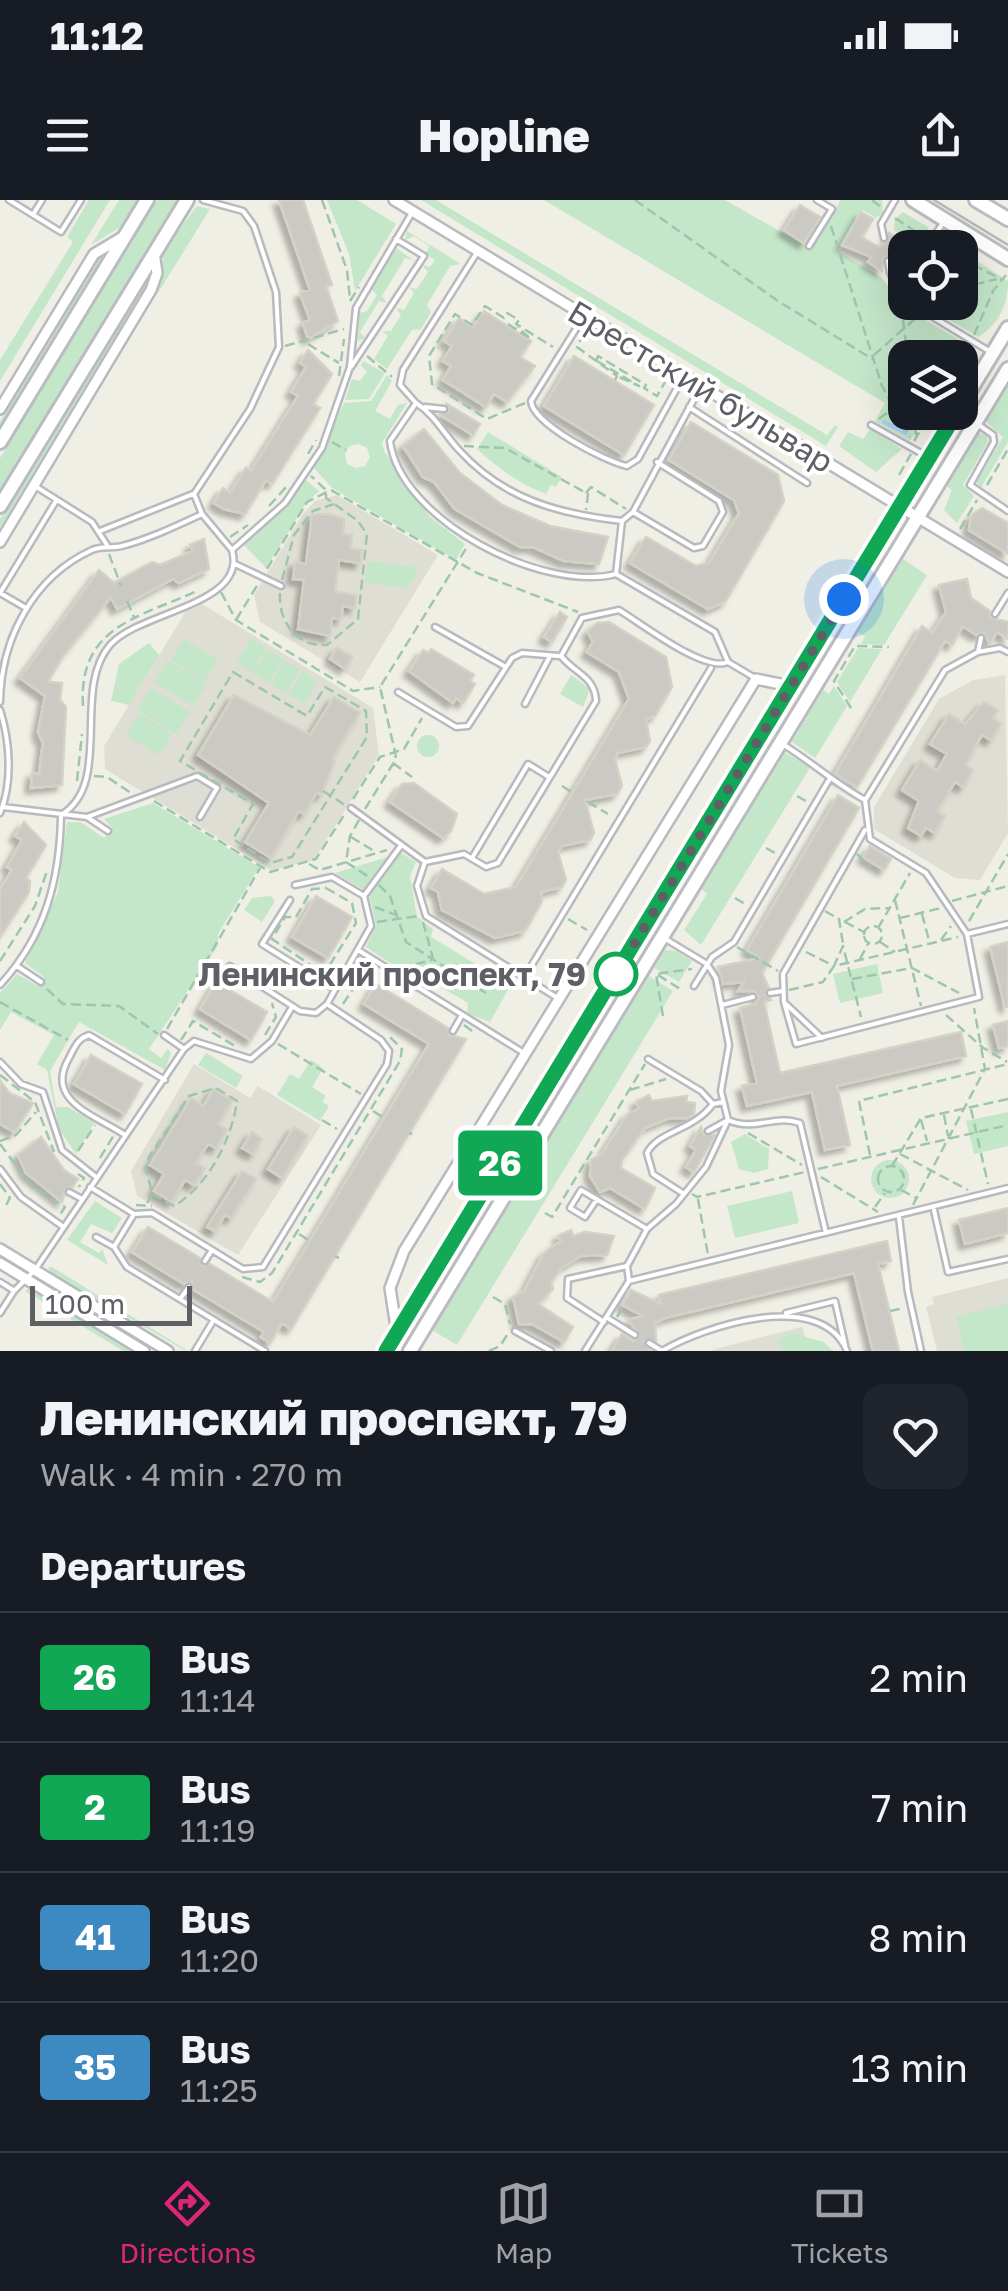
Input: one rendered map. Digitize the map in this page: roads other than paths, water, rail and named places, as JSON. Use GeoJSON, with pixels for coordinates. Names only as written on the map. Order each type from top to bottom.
{"type":"FeatureCollection","features":[{"type":"Feature","properties":{"kind":"main road"},"geometry":{"type":"LineString","coordinates":[[0,442],[147,200]]}},
{"type":"Feature","properties":{"kind":"main road"},"geometry":{"type":"LineString","coordinates":[[0,506],[187,200]]}},
{"type":"Feature","properties":{"kind":"main road"},"geometry":{"type":"LineString","coordinates":[[913,200],[1008,259]]}},
{"type":"Feature","properties":{"kind":"main road"},"geometry":{"type":"LineString","coordinates":[[976,200],[1008,219]]}},
{"type":"Feature","properties":{"kind":"main road"},"geometry":{"type":"LineString","coordinates":[[978,377],[1008,328]]}},
{"type":"Feature","properties":{"kind":"main road"},"geometry":{"type":"LineString","coordinates":[[978,418],[1008,369]]}},
{"type":"Feature","properties":{"kind":"main road"},"geometry":{"type":"LineString","coordinates":[[386,1351],[946,430]]}},
{"type":"Feature","properties":{"kind":"main road"},"geometry":{"type":"LineString","coordinates":[[410,1351],[971,430]]}},
{"type":"Feature","properties":{"kind":"street","name":"Брестский бульвар"},"geometry":{"type":"LineString","coordinates":[[394,200],[1008,572]]}},
{"type":"Feature","properties":{"kind":"street"},"geometry":{"type":"LineString","coordinates":[[0,409],[94,254],[126,235]]}},
{"type":"Feature","properties":{"kind":"street"},"geometry":{"type":"LineString","coordinates":[[0,542],[151,290],[156,273],[154,252]]}},
{"type":"Feature","properties":{"kind":"street"},"geometry":{"type":"LineString","coordinates":[[397,1334],[390,1288],[393,1273],[559,999],[756,679],[790,686]]}},
{"type":"Feature","properties":{"kind":"street"},"geometry":{"type":"LineString","coordinates":[[0,1249],[168,1351]]}},
{"type":"Feature","properties":{"kind":"street"},"geometry":{"type":"LineString","coordinates":[[0,1263],[144,1351]]}},
{"type":"Feature","properties":{"kind":"lane"},"geometry":{"type":"LineString","coordinates":[[9,200],[61,232],[80,200]]}},
{"type":"Feature","properties":{"kind":"lane"},"geometry":{"type":"LineString","coordinates":[[33,214],[42,200]]}},
{"type":"Feature","properties":{"kind":"lane"},"geometry":{"type":"LineString","coordinates":[[100,532],[194,494],[243,421],[279,347],[276,292],[254,226],[243,211],[203,200]]}},
{"type":"Feature","properties":{"kind":"lane"},"geometry":{"type":"LineString","coordinates":[[809,246],[832,209],[817,200]]}},
{"type":"Feature","properties":{"kind":"lane"},"geometry":{"type":"LineString","coordinates":[[884,238],[881,224],[895,200]]}},
{"type":"Feature","properties":{"kind":"lane"},"geometry":{"type":"LineString","coordinates":[[232,550],[285,503],[326,439],[350,368],[356,308],[413,212]]}},
{"type":"Feature","properties":{"kind":"lane"},"geometry":{"type":"LineString","coordinates":[[938,230],[945,220]]}},
{"type":"Feature","properties":{"kind":"lane"},"geometry":{"type":"LineString","coordinates":[[350,368],[424,256],[396,238]]}},
{"type":"Feature","properties":{"kind":"lane"},"geometry":{"type":"LineString","coordinates":[[478,251],[403,370],[400,385],[496,484],[544,508],[622,521]]}},
{"type":"Feature","properties":{"kind":"lane"},"geometry":{"type":"LineString","coordinates":[[584,316],[531,400],[537,417],[612,463],[626,466],[638,458],[684,376]]}},
{"type":"Feature","properties":{"kind":"lane"},"geometry":{"type":"LineString","coordinates":[[938,320],[993,353]]}},
{"type":"Feature","properties":{"kind":"lane"},"geometry":{"type":"LineString","coordinates":[[616,574],[622,521],[632,512],[701,386]]}},
{"type":"Feature","properties":{"kind":"lane"},"geometry":{"type":"LineString","coordinates":[[416,404],[390,442],[391,450],[417,491],[471,540],[534,568],[580,576],[616,574],[715,632],[728,662],[756,679]]}},
{"type":"Feature","properties":{"kind":"lane"},"geometry":{"type":"LineString","coordinates":[[423,408],[431,404],[444,409]]}},
{"type":"Feature","properties":{"kind":"lane"},"geometry":{"type":"LineString","coordinates":[[689,407],[808,482]]}},
{"type":"Feature","properties":{"kind":"lane"},"geometry":{"type":"LineString","coordinates":[[871,425],[929,458]]}},
{"type":"Feature","properties":{"kind":"lane"},"geometry":{"type":"LineString","coordinates":[[978,425],[993,435],[994,442],[970,486],[1008,511]]}},
{"type":"Feature","properties":{"kind":"lane"},"geometry":{"type":"LineString","coordinates":[[632,512],[694,548],[703,546],[723,512],[719,501],[657,462]]}},
{"type":"Feature","properties":{"kind":"lane"},"geometry":{"type":"LineString","coordinates":[[34,486],[100,532],[107,545]]}},
{"type":"Feature","properties":{"kind":"lane"},"geometry":{"type":"LineString","coordinates":[[61,815],[78,805],[93,716],[92,686],[100,656],[132,629],[220,591],[235,564],[232,550],[202,514],[194,494]]}},
{"type":"Feature","properties":{"kind":"lane"},"geometry":{"type":"LineString","coordinates":[[26,608],[0,593],[56,500]]}},
{"type":"Feature","properties":{"kind":"lane"},"geometry":{"type":"LineString","coordinates":[[0,702],[6,650],[26,608],[66,565],[107,545],[126,544],[202,514]]}},
{"type":"Feature","properties":{"kind":"lane"},"geometry":{"type":"LineString","coordinates":[[235,564],[281,586]]}},
{"type":"Feature","properties":{"kind":"lane"},"geometry":{"type":"LineString","coordinates":[[995,614],[1008,593]]}},
{"type":"Feature","properties":{"kind":"lane"},"geometry":{"type":"LineString","coordinates":[[560,656],[572,630],[585,617],[619,610],[699,660],[721,666],[728,662]]}},
{"type":"Feature","properties":{"kind":"lane"},"geometry":{"type":"LineString","coordinates":[[435,627],[504,666]]}},
{"type":"Feature","properties":{"kind":"lane"},"geometry":{"type":"LineString","coordinates":[[978,652],[981,638]]}},
{"type":"Feature","properties":{"kind":"lane"},"geometry":{"type":"LineString","coordinates":[[865,830],[783,974],[784,1002],[796,1044],[979,996],[967,934],[914,864],[870,839],[865,830],[865,800],[945,670],[978,652],[1000,648],[1008,652]]}},
{"type":"Feature","properties":{"kind":"lane"},"geometry":{"type":"LineString","coordinates":[[349,807],[425,862],[455,855],[472,858],[486,867],[498,862],[596,701],[596,690],[585,674],[560,656],[522,653],[504,666],[478,716],[468,726],[456,727],[398,692]]}},
{"type":"Feature","properties":{"kind":"lane"},"geometry":{"type":"LineString","coordinates":[[526,704],[549,658]]}},
{"type":"Feature","properties":{"kind":"lane"},"geometry":{"type":"LineString","coordinates":[[524,978],[711,668]]}},
{"type":"Feature","properties":{"kind":"lane"},"geometry":{"type":"LineString","coordinates":[[0,710],[7,731],[8,768],[0,813]]}},
{"type":"Feature","properties":{"kind":"lane"},"geometry":{"type":"LineString","coordinates":[[780,743],[816,765],[829,780],[865,800]]}},
{"type":"Feature","properties":{"kind":"lane"},"geometry":{"type":"LineString","coordinates":[[472,858],[528,764],[549,778]]}},
{"type":"Feature","properties":{"kind":"lane"},"geometry":{"type":"LineString","coordinates":[[3,807],[88,817],[197,776],[217,788],[200,816]]}},
{"type":"Feature","properties":{"kind":"lane"},"geometry":{"type":"LineString","coordinates":[[694,986],[706,964],[734,942],[829,780]]}},
{"type":"Feature","properties":{"kind":"lane"},"geometry":{"type":"LineString","coordinates":[[0,985],[38,931],[53,893],[61,815]]}},
{"type":"Feature","properties":{"kind":"lane"},"geometry":{"type":"LineString","coordinates":[[88,817],[108,831]]}},
{"type":"Feature","properties":{"kind":"lane"},"geometry":{"type":"LineString","coordinates":[[364,896],[401,846]]}},
{"type":"Feature","properties":{"kind":"lane"},"geometry":{"type":"LineString","coordinates":[[425,862],[417,886],[426,916],[559,999]]}},
{"type":"Feature","properties":{"kind":"lane"},"geometry":{"type":"LineString","coordinates":[[230,966],[309,1014],[327,1004],[371,924],[364,896],[332,877],[317,877],[295,885]]}},
{"type":"Feature","properties":{"kind":"lane"},"geometry":{"type":"LineString","coordinates":[[290,900],[262,944],[334,988]]}},
{"type":"Feature","properties":{"kind":"lane"},"geometry":{"type":"LineString","coordinates":[[967,934],[1008,924]]}},
{"type":"Feature","properties":{"kind":"lane"},"geometry":{"type":"LineString","coordinates":[[586,1351],[628,1281],[627,1266],[647,1229],[684,1194],[706,1166],[728,1120],[722,1078],[730,1054],[716,978],[706,964],[662,937]]}},
{"type":"Feature","properties":{"kind":"lane"},"geometry":{"type":"LineString","coordinates":[[358,950],[460,1018],[526,1054]]}},
{"type":"Feature","properties":{"kind":"lane"},"geometry":{"type":"LineString","coordinates":[[17,966],[41,982]]}},
{"type":"Feature","properties":{"kind":"lane"},"geometry":{"type":"LineString","coordinates":[[770,993],[783,991]]}},
{"type":"Feature","properties":{"kind":"lane"},"geometry":{"type":"LineString","coordinates":[[722,1004],[753,997]]}},
{"type":"Feature","properties":{"kind":"lane"},"geometry":{"type":"LineString","coordinates":[[784,1002],[822,1038]]}},
{"type":"Feature","properties":{"kind":"lane"},"geometry":{"type":"LineString","coordinates":[[90,1187],[134,1214],[152,1213],[254,1271],[263,1267],[387,1064],[389,1051],[380,1040],[327,1004]]}},
{"type":"Feature","properties":{"kind":"lane"},"geometry":{"type":"LineString","coordinates":[[0,1313],[14,1291],[35,1270],[184,1049],[194,1041],[206,1042],[251,1059],[272,1041],[292,1006]]}},
{"type":"Feature","properties":{"kind":"lane"},"geometry":{"type":"LineString","coordinates":[[453,1031],[460,1018]]}},
{"type":"Feature","properties":{"kind":"lane"},"geometry":{"type":"LineString","coordinates":[[126,1135],[71,1102],[61,1070],[76,1043],[88,1035],[165,1080]]}},
{"type":"Feature","properties":{"kind":"lane"},"geometry":{"type":"LineString","coordinates":[[164,1035],[184,1049]]}},
{"type":"Feature","properties":{"kind":"lane"},"geometry":{"type":"LineString","coordinates":[[648,1059],[701,1091],[713,1104]]}},
{"type":"Feature","properties":{"kind":"lane"},"geometry":{"type":"LineString","coordinates":[[0,1062],[21,1084],[43,1092],[62,1150],[96,1177]]}},
{"type":"Feature","properties":{"kind":"lane"},"geometry":{"type":"LineString","coordinates":[[684,1194],[653,1174],[647,1153],[656,1140],[700,1122],[713,1104],[723,1102]]}},
{"type":"Feature","properties":{"kind":"lane"},"geometry":{"type":"LineString","coordinates":[[728,1120],[745,1128],[776,1120],[800,1123],[826,1233]]}},
{"type":"Feature","properties":{"kind":"lane"},"geometry":{"type":"LineString","coordinates":[[708,1131],[728,1120]]}},
{"type":"Feature","properties":{"kind":"lane"},"geometry":{"type":"LineString","coordinates":[[0,1169],[21,1198],[63,1228]]}},
{"type":"Feature","properties":{"kind":"lane"},"geometry":{"type":"LineString","coordinates":[[628,1281],[899,1218],[1008,1188]]}},
{"type":"Feature","properties":{"kind":"lane"},"geometry":{"type":"LineString","coordinates":[[596,1199],[585,1218],[570,1208],[581,1190],[647,1229]]}},
{"type":"Feature","properties":{"kind":"lane"},"geometry":{"type":"LineString","coordinates":[[71,1194],[82,1200]]}},
{"type":"Feature","properties":{"kind":"lane"},"geometry":{"type":"LineString","coordinates":[[933,1208],[948,1272],[1008,1260]]}},
{"type":"Feature","properties":{"kind":"lane"},"geometry":{"type":"LineString","coordinates":[[114,1247],[134,1214]]}},
{"type":"Feature","properties":{"kind":"lane"},"geometry":{"type":"LineString","coordinates":[[899,1218],[910,1306],[921,1351]]}},
{"type":"Feature","properties":{"kind":"lane"},"geometry":{"type":"LineString","coordinates":[[96,1237],[114,1247],[127,1268],[263,1350],[266,1340]]}},
{"type":"Feature","properties":{"kind":"lane"},"geometry":{"type":"LineString","coordinates":[[205,1261],[212,1250]]}},
{"type":"Feature","properties":{"kind":"lane"},"geometry":{"type":"LineString","coordinates":[[627,1266],[568,1279],[567,1298],[635,1335]]}},
{"type":"Feature","properties":{"kind":"lane"},"geometry":{"type":"LineString","coordinates":[[0,1282],[14,1291]]}},
{"type":"Feature","properties":{"kind":"lane"},"geometry":{"type":"LineString","coordinates":[[180,1300],[189,1287]]}},
{"type":"Feature","properties":{"kind":"lane"},"geometry":{"type":"LineString","coordinates":[[649,1343],[662,1351],[690,1335],[835,1301],[846,1348]]}},
{"type":"Feature","properties":{"kind":"lane"},"geometry":{"type":"LineString","coordinates":[[786,1313],[807,1319],[846,1348]]}},
{"type":"Feature","properties":{"kind":"lane"},"geometry":{"type":"LineString","coordinates":[[195,1351],[214,1320]]}},
{"type":"Feature","properties":{"kind":"lane"},"geometry":{"type":"LineString","coordinates":[[515,1331],[552,1351]]}},
{"type":"Feature","properties":{"kind":"waterway"},"geometry":{"type":"LineString","coordinates":[[884,422],[906,433]]}},
{"type":"Feature","properties":{"kind":"tram line"},"geometry":{"type":"LineString","coordinates":[[934,200],[1008,245]]}},
{"type":"Feature","properties":{"kind":"place","name":"Ленинский проспект, 79"},"geometry":{"type":"Point","coordinates":[616,974]}}]}
